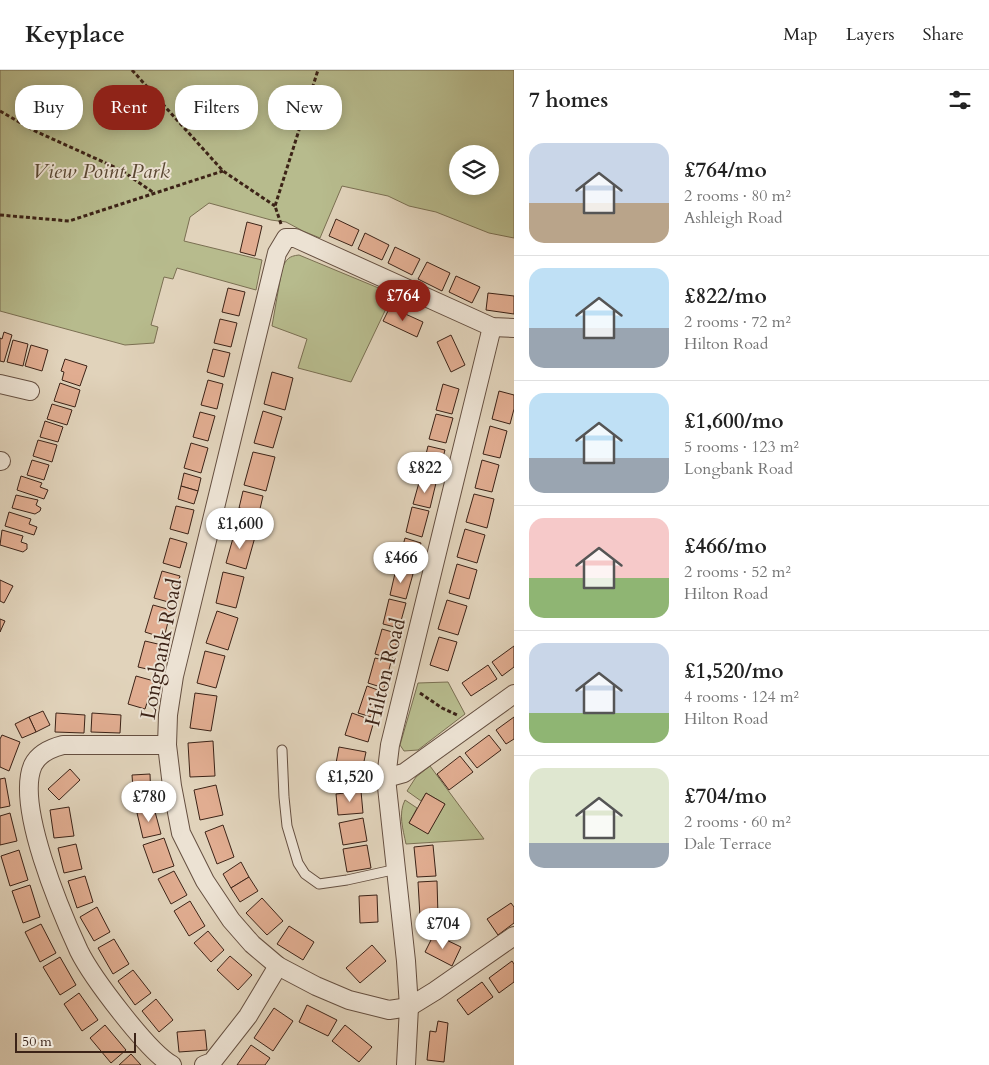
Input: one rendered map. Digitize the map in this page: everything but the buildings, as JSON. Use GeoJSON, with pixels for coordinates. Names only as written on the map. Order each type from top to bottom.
{"type":"FeatureCollection","features":[{"type":"Feature","properties":{"kind":"street","name":"Longbank Road"},"geometry":{"type":"LineString","coordinates":[[409,1007],[390,1010],[349,1000],[316,986],[278,966],[252,944],[231,920],[205,881],[181,833],[172,786],[167,745],[168,715],[174,676],[277,253],[286,238],[295,238],[492,327]]}},
{"type":"Feature","properties":{"kind":"street"},"geometry":{"type":"LineString","coordinates":[[492,327],[514,328]]}},
{"type":"Feature","properties":{"kind":"street","name":"Hilton Road"},"geometry":{"type":"LineString","coordinates":[[406,1065],[409,1007],[397,869],[386,778],[390,744],[492,327]]}},
{"type":"Feature","properties":{"kind":"street"},"geometry":{"type":"LineString","coordinates":[[0,384],[30,391]]}},
{"type":"Feature","properties":{"kind":"street"},"geometry":{"type":"LineString","coordinates":[[386,778],[404,773],[514,694]]}},
{"type":"Feature","properties":{"kind":"street"},"geometry":{"type":"LineString","coordinates":[[167,745],[63,745],[49,748],[33,765],[28,783],[33,824],[55,893],[80,952],[122,1013],[166,1062],[172,1065]]}},
{"type":"Feature","properties":{"kind":"street"},"geometry":{"type":"LineString","coordinates":[[409,1007],[514,936]]}},
{"type":"Feature","properties":{"kind":"street"},"geometry":{"type":"LineString","coordinates":[[204,1065],[212,1062],[248,1016],[278,966]]}},
{"type":"Feature","properties":{"kind":"lane"},"geometry":{"type":"LineString","coordinates":[[282,750],[287,826],[298,863],[305,874],[319,884],[397,869]]}},
{"type":"Feature","properties":{"kind":"path"},"geometry":{"type":"LineString","coordinates":[[132,70],[223,171],[275,206],[318,70]]}},
{"type":"Feature","properties":{"kind":"path"},"geometry":{"type":"LineString","coordinates":[[0,111],[35,131],[121,170],[154,193]]}},
{"type":"Feature","properties":{"kind":"path"},"geometry":{"type":"LineString","coordinates":[[0,215],[69,221],[223,171]]}},
{"type":"Feature","properties":{"kind":"path"},"geometry":{"type":"LineString","coordinates":[[405,682],[442,708],[474,723]]}},
{"type":"Feature","properties":{"kind":"green space","name":"View Point Park"},"geometry":{"type":"Polygon","coordinates":[[[0,70],[514,70],[514,238],[489,233],[436,212],[409,206],[388,196],[342,186],[320,238],[286,222],[271,220],[209,203],[190,217],[184,241],[262,260],[256,290],[177,268],[173,279],[164,277],[151,325],[158,327],[154,343],[125,345],[0,311],[0,70]]]}},
{"type":"Feature","properties":{"kind":"green space"},"geometry":{"type":"Polygon","coordinates":[[[299,255],[393,294],[351,382],[298,368],[307,339],[272,326],[282,269],[288,259],[299,255]]]}},
{"type":"Feature","properties":{"kind":"green space"},"geometry":{"type":"Polygon","coordinates":[[[448,682],[465,714],[418,750],[404,751],[400,745],[418,683],[448,682]]]}},
{"type":"Feature","properties":{"kind":"green space"},"geometry":{"type":"Polygon","coordinates":[[[430,766],[484,839],[406,844],[401,816],[405,800],[417,808],[409,823],[428,833],[445,804],[426,793],[421,801],[407,791],[416,777],[430,766]]]}}]}
